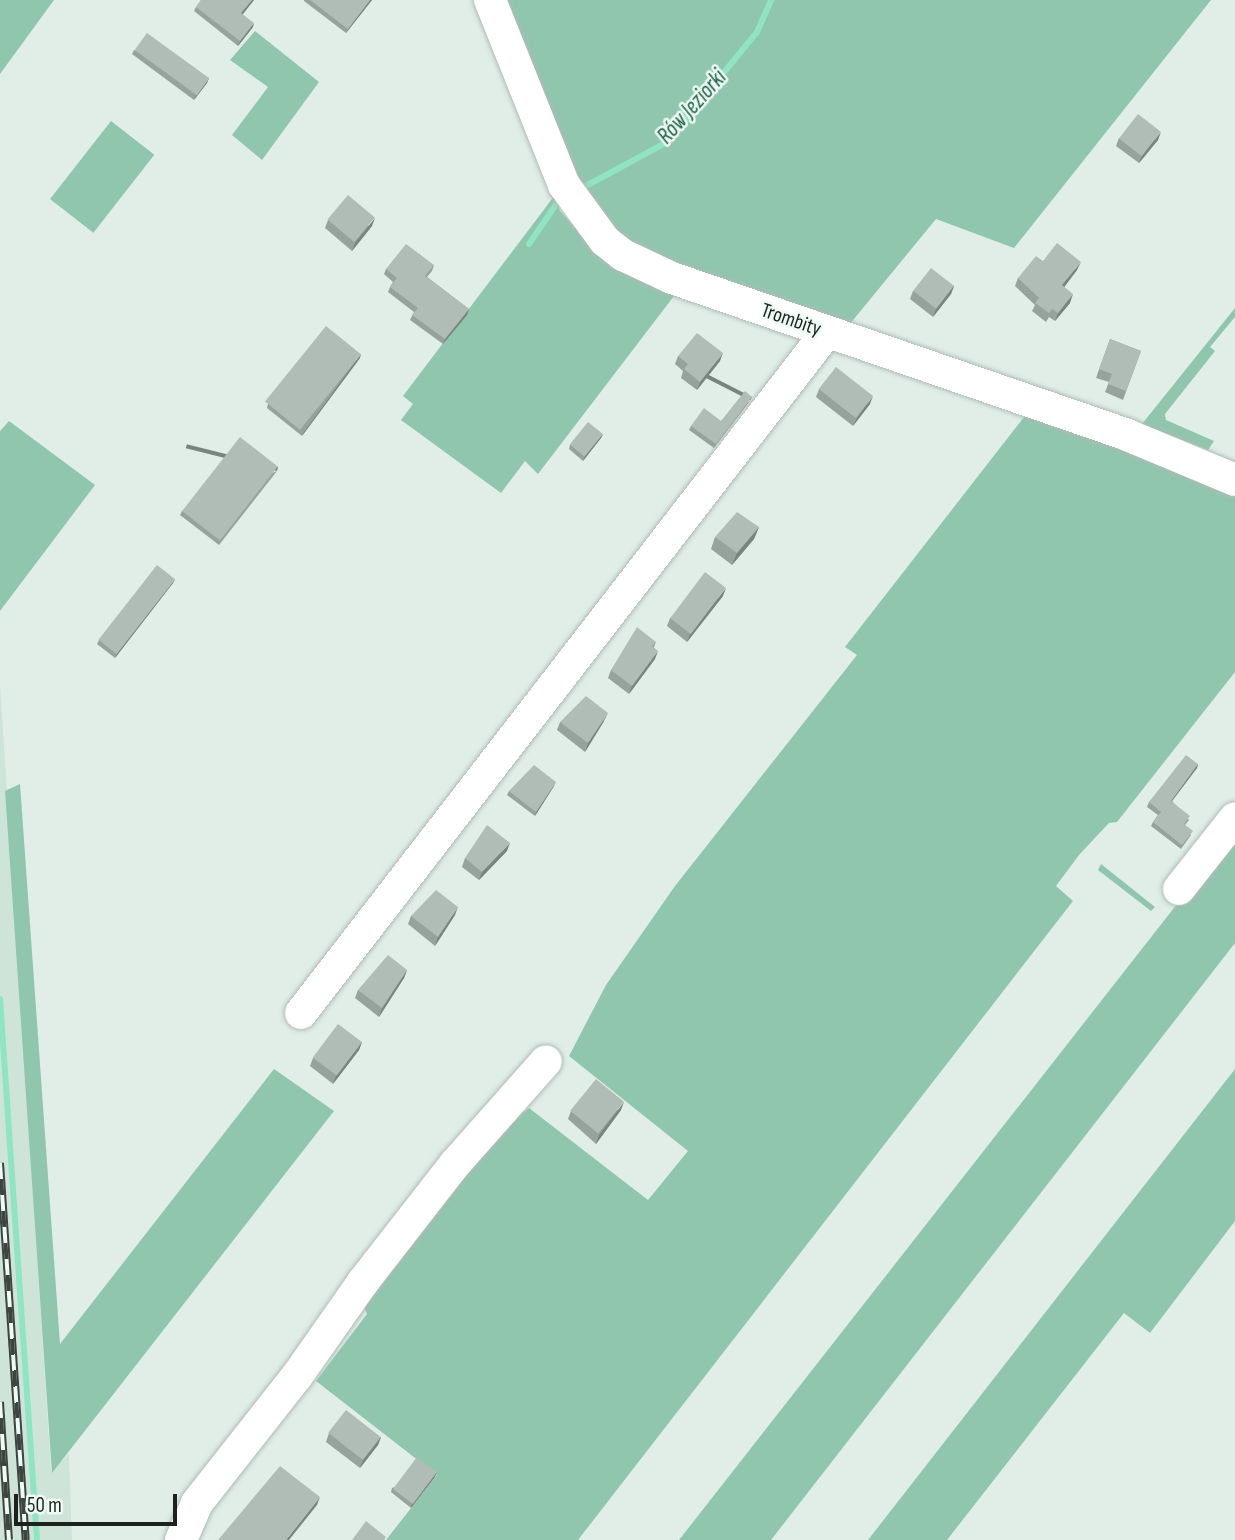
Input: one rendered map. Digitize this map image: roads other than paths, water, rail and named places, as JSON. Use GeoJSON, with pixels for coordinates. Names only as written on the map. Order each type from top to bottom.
{"type":"FeatureCollection","features":[{"type":"Feature","properties":{"kind":"street","name":"Trombity"},"geometry":{"type":"LineString","coordinates":[[489,0],[564,185],[605,241],[623,255],[672,278],[1127,435],[1235,480]]}},
{"type":"Feature","properties":{"kind":"street"},"geometry":{"type":"LineString","coordinates":[[302,1013],[827,332]]}},
{"type":"Feature","properties":{"kind":"street"},"geometry":{"type":"LineString","coordinates":[[1179,889],[1235,818]]}},
{"type":"Feature","properties":{"kind":"street"},"geometry":{"type":"LineString","coordinates":[[181,1540],[200,1499],[297,1376],[455,1164],[546,1061]]}},
{"type":"Feature","properties":{"kind":"waterway","name":"Rów Jeziorki"},"geometry":{"type":"LineString","coordinates":[[586,186],[667,142],[757,32],[771,0]]}},
{"type":"Feature","properties":{"kind":"waterway","name":"Rów Jeziorki"},"geometry":{"type":"LineString","coordinates":[[529,244],[559,200]]}},
{"type":"Feature","properties":{"kind":"waterway"},"geometry":{"type":"LineString","coordinates":[[0,999],[37,1540]]}},
{"type":"Feature","properties":{"kind":"railway"},"geometry":{"type":"LineString","coordinates":[[0,1163],[26,1540]]}},
{"type":"Feature","properties":{"kind":"railway"},"geometry":{"type":"LineString","coordinates":[[0,1402],[9,1540]]}}]}
